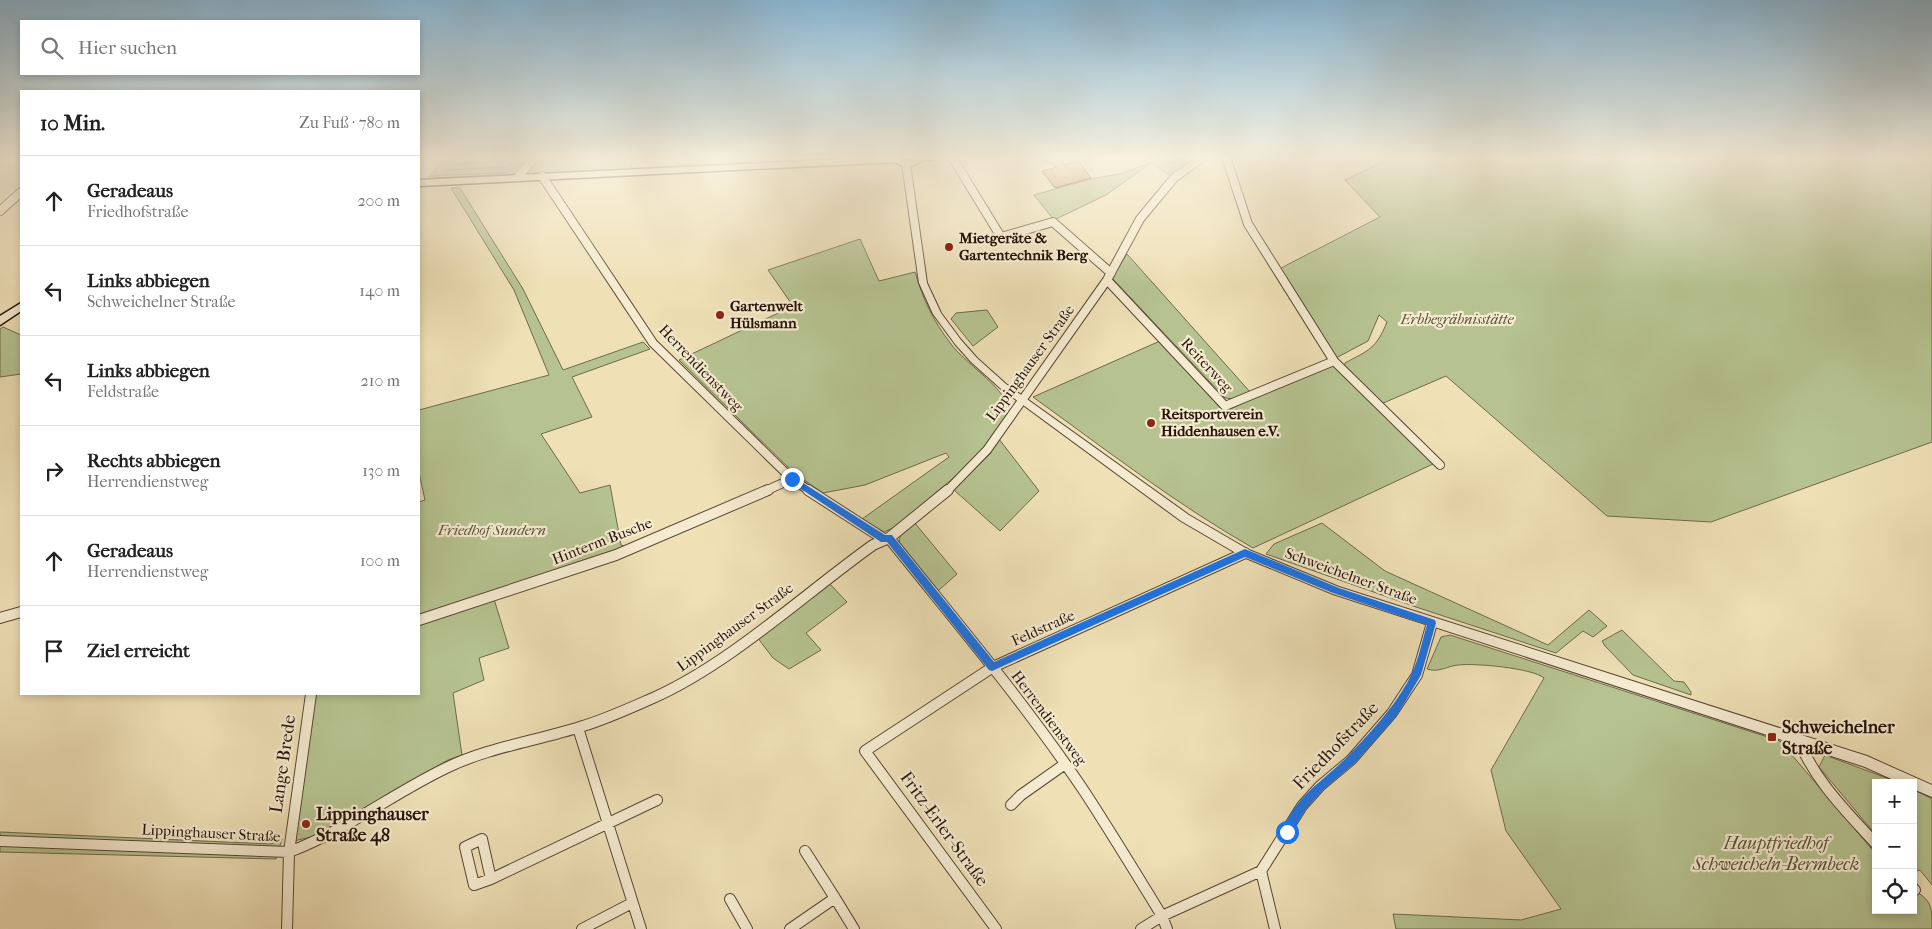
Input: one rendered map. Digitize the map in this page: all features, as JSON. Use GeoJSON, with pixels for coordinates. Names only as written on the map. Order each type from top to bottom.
{"type":"FeatureCollection","features":[{"type":"Feature","properties":{"kind":"main road"},"geometry":{"type":"LineString","coordinates":[[0,320],[20,307]]}},
{"type":"Feature","properties":{"kind":"street"},"geometry":{"type":"LineString","coordinates":[[0,211],[12,200]]}},
{"type":"Feature","properties":{"kind":"street","name":"Herrendienstweg"},"geometry":{"type":"LineString","coordinates":[[556,200],[653,343],[792,479],[886,538],[992,667],[1065,764],[1086,794],[1162,916],[1168,929]]}},
{"type":"Feature","properties":{"kind":"street","name":"Schweichelner Straße"},"geometry":{"type":"LineString","coordinates":[[911,200],[920,269],[928,297],[937,314],[974,360],[1022,400],[1185,518],[1245,553],[1336,591],[1798,738],[1867,762],[1932,791]]}},
{"type":"Feature","properties":{"kind":"street"},"geometry":{"type":"LineString","coordinates":[[979,200],[1001,236],[1053,222],[1109,276]]}},
{"type":"Feature","properties":{"kind":"street","name":"Lippinghauser Straße"},"geometry":{"type":"LineString","coordinates":[[0,841],[289,852],[310,844],[345,826],[409,788],[461,761],[578,728],[653,698],[696,676],[723,658],[859,555],[886,538],[972,467],[987,450],[1109,276],[1140,219],[1155,200]]}},
{"type":"Feature","properties":{"kind":"street"},"geometry":{"type":"LineString","coordinates":[[1240,200],[1248,224],[1334,361],[1440,465]]}},
{"type":"Feature","properties":{"kind":"street","name":"Reiterweg"},"geometry":{"type":"LineString","coordinates":[[1109,276],[1225,406],[1334,361]]}},
{"type":"Feature","properties":{"kind":"street","name":"Hinterm Busche"},"geometry":{"type":"LineString","coordinates":[[420,620],[616,555],[792,479]]}},
{"type":"Feature","properties":{"kind":"street","name":"Feldstraße"},"geometry":{"type":"LineString","coordinates":[[865,751],[992,667],[1245,553]]}},
{"type":"Feature","properties":{"kind":"street"},"geometry":{"type":"LineString","coordinates":[[0,618],[20,612]]}},
{"type":"Feature","properties":{"kind":"street","name":"Friedhofstraße"},"geometry":{"type":"LineString","coordinates":[[1261,871],[1302,806],[1320,786],[1351,760],[1392,713],[1416,675],[1432,623]]}},
{"type":"Feature","properties":{"kind":"street","name":"Lange Brede"},"geometry":{"type":"LineString","coordinates":[[287,929],[289,852],[311,695]]}},
{"type":"Feature","properties":{"kind":"street"},"geometry":{"type":"LineString","coordinates":[[578,728],[640,929]]}},
{"type":"Feature","properties":{"kind":"street"},"geometry":{"type":"LineString","coordinates":[[1798,738],[1803,756],[1813,772],[1872,839]]}},
{"type":"Feature","properties":{"kind":"street","name":"Fritz-Erler-Straße"},"geometry":{"type":"LineString","coordinates":[[865,751],[996,929]]}},
{"type":"Feature","properties":{"kind":"street"},"geometry":{"type":"LineString","coordinates":[[1011,805],[1021,795],[1065,764]]}},
{"type":"Feature","properties":{"kind":"street"},"geometry":{"type":"LineString","coordinates":[[491,879],[608,825],[657,800]]}},
{"type":"Feature","properties":{"kind":"street"},"geometry":{"type":"LineString","coordinates":[[805,851],[854,929]]}},
{"type":"Feature","properties":{"kind":"street"},"geometry":{"type":"LineString","coordinates":[[1141,929],[1162,916],[1261,871],[1275,929]]}},
{"type":"Feature","properties":{"kind":"street"},"geometry":{"type":"LineString","coordinates":[[790,929],[835,898]]}},
{"type":"Feature","properties":{"kind":"street"},"geometry":{"type":"LineString","coordinates":[[730,899],[747,929]]}},
{"type":"Feature","properties":{"kind":"street"},"geometry":{"type":"LineString","coordinates":[[582,929],[632,903]]}},
{"type":"Feature","properties":{"kind":"green space","name":"Friedhof Sundern"},"geometry":{"type":"Polygon","coordinates":[[[459,200],[468,200],[523,289],[563,370],[643,342],[650,349],[572,377],[592,417],[541,434],[580,493],[610,485],[621,545],[627,547],[420,616],[420,502],[425,500],[420,478],[420,410],[549,375],[514,290],[459,200]]]}},
{"type":"Feature","properties":{"kind":"green space"},"geometry":{"type":"Polygon","coordinates":[[[1038,200],[1095,200],[1054,220],[1038,200]]]}},
{"type":"Feature","properties":{"kind":"green space","name":"Erbbegräbnisstätte"},"geometry":{"type":"Polygon","coordinates":[[[1364,200],[1932,200],[1932,442],[1711,522],[1607,516],[1446,376],[1381,404],[1344,367],[1345,363],[1371,348],[1379,338],[1387,322],[1379,315],[1368,341],[1336,358],[1279,269],[1380,217],[1364,200]]]}},
{"type":"Feature","properties":{"kind":"green space"},"geometry":{"type":"Polygon","coordinates":[[[860,239],[879,281],[915,272],[929,310],[939,327],[957,351],[998,390],[1007,405],[1003,412],[1007,414],[982,451],[970,464],[895,527],[884,532],[862,519],[949,457],[946,453],[865,485],[823,493],[794,473],[679,360],[793,306],[768,270],[860,239]]]}},
{"type":"Feature","properties":{"kind":"green space"},"geometry":{"type":"Polygon","coordinates":[[[1127,254],[1251,393],[1235,399],[1225,398],[1112,278],[1127,254]]]}},
{"type":"Feature","properties":{"kind":"green space"},"geometry":{"type":"Polygon","coordinates":[[[987,310],[998,327],[973,346],[951,319],[956,313],[987,310]]]}},
{"type":"Feature","properties":{"kind":"green space"},"geometry":{"type":"Polygon","coordinates":[[[3,327],[20,335],[20,374],[0,377],[0,329],[3,327]]]}},
{"type":"Feature","properties":{"kind":"green space"},"geometry":{"type":"Polygon","coordinates":[[[1160,341],[1224,412],[1274,389],[1333,366],[1433,464],[1253,548],[1169,495],[1033,397],[1160,341]]]}},
{"type":"Feature","properties":{"kind":"green space"},"geometry":{"type":"Polygon","coordinates":[[[999,439],[1039,491],[1000,531],[954,490],[990,454],[999,439]]]}},
{"type":"Feature","properties":{"kind":"green space"},"geometry":{"type":"Polygon","coordinates":[[[914,522],[957,574],[938,591],[899,543],[901,532],[914,522]]]}},
{"type":"Feature","properties":{"kind":"green space"},"geometry":{"type":"Polygon","coordinates":[[[1322,523],[1385,571],[1548,645],[1589,610],[1607,626],[1593,637],[1583,631],[1556,653],[1416,607],[1266,554],[1274,544],[1322,523]]]}},
{"type":"Feature","properties":{"kind":"green space"},"geometry":{"type":"Polygon","coordinates":[[[828,582],[847,602],[806,633],[821,650],[789,669],[773,658],[757,637],[828,582]]]}},
{"type":"Feature","properties":{"kind":"green space"},"geometry":{"type":"Polygon","coordinates":[[[494,599],[509,648],[479,658],[484,680],[453,693],[462,755],[448,760],[315,836],[294,841],[314,695],[420,695],[420,624],[494,599]]]}},
{"type":"Feature","properties":{"kind":"green space"},"geometry":{"type":"Polygon","coordinates":[[[1622,630],[1674,681],[1684,682],[1691,695],[1633,675],[1602,641],[1622,630]]]}},
{"type":"Feature","properties":{"kind":"green space","name":"Hauptfriedhof Schweicheln-Bermbeck"},"geometry":{"type":"Polygon","coordinates":[[[1450,635],[1780,741],[1872,849],[1872,914],[1917,914],[1917,893],[1924,897],[1930,905],[1932,929],[1396,929],[1393,914],[1521,920],[1561,909],[1506,831],[1491,770],[1544,678],[1528,671],[1490,666],[1458,665],[1439,670],[1427,669],[1441,637],[1450,635]]]}},
{"type":"Feature","properties":{"kind":"green space"},"geometry":{"type":"Polygon","coordinates":[[[1825,755],[1889,779],[1872,779],[1872,830],[1819,767],[1825,755]]]}},
{"type":"Feature","properties":{"kind":"green space"},"geometry":{"type":"Polygon","coordinates":[[[1917,791],[1932,799],[1932,885],[1920,870],[1917,871],[1917,791]]]}},
{"type":"Feature","properties":{"kind":"green space"},"geometry":{"type":"Polygon","coordinates":[[[0,832],[271,844],[282,839],[276,859],[0,852],[0,832]]]}},
{"type":"Feature","properties":{"kind":"place","name":"Mietgeräte & Gartentechnik Berg"},"geometry":{"type":"Point","coordinates":[949,247]}},
{"type":"Feature","properties":{"kind":"place","name":"Gartenwelt Hülsmann"},"geometry":{"type":"Point","coordinates":[720,315]}},
{"type":"Feature","properties":{"kind":"place","name":"Reitsportverein Hiddenhausen e.V."},"geometry":{"type":"Point","coordinates":[1151,423]}},
{"type":"Feature","properties":{"kind":"place","name":"Schweichelner Straße"},"geometry":{"type":"Point","coordinates":[1772,737]}},
{"type":"Feature","properties":{"kind":"place","name":"Lippinghauser Straße 48"},"geometry":{"type":"Point","coordinates":[306,824]}},
{"type":"Feature","properties":{"kind":"route"},"geometry":{"type":"LineString","coordinates":[[792,479],[884,539],[889,538],[902,551],[992,667],[1245,553],[1336,591],[1432,623],[1416,675],[1392,713],[1351,760],[1320,786],[1302,806],[1287,832]]}}]}
